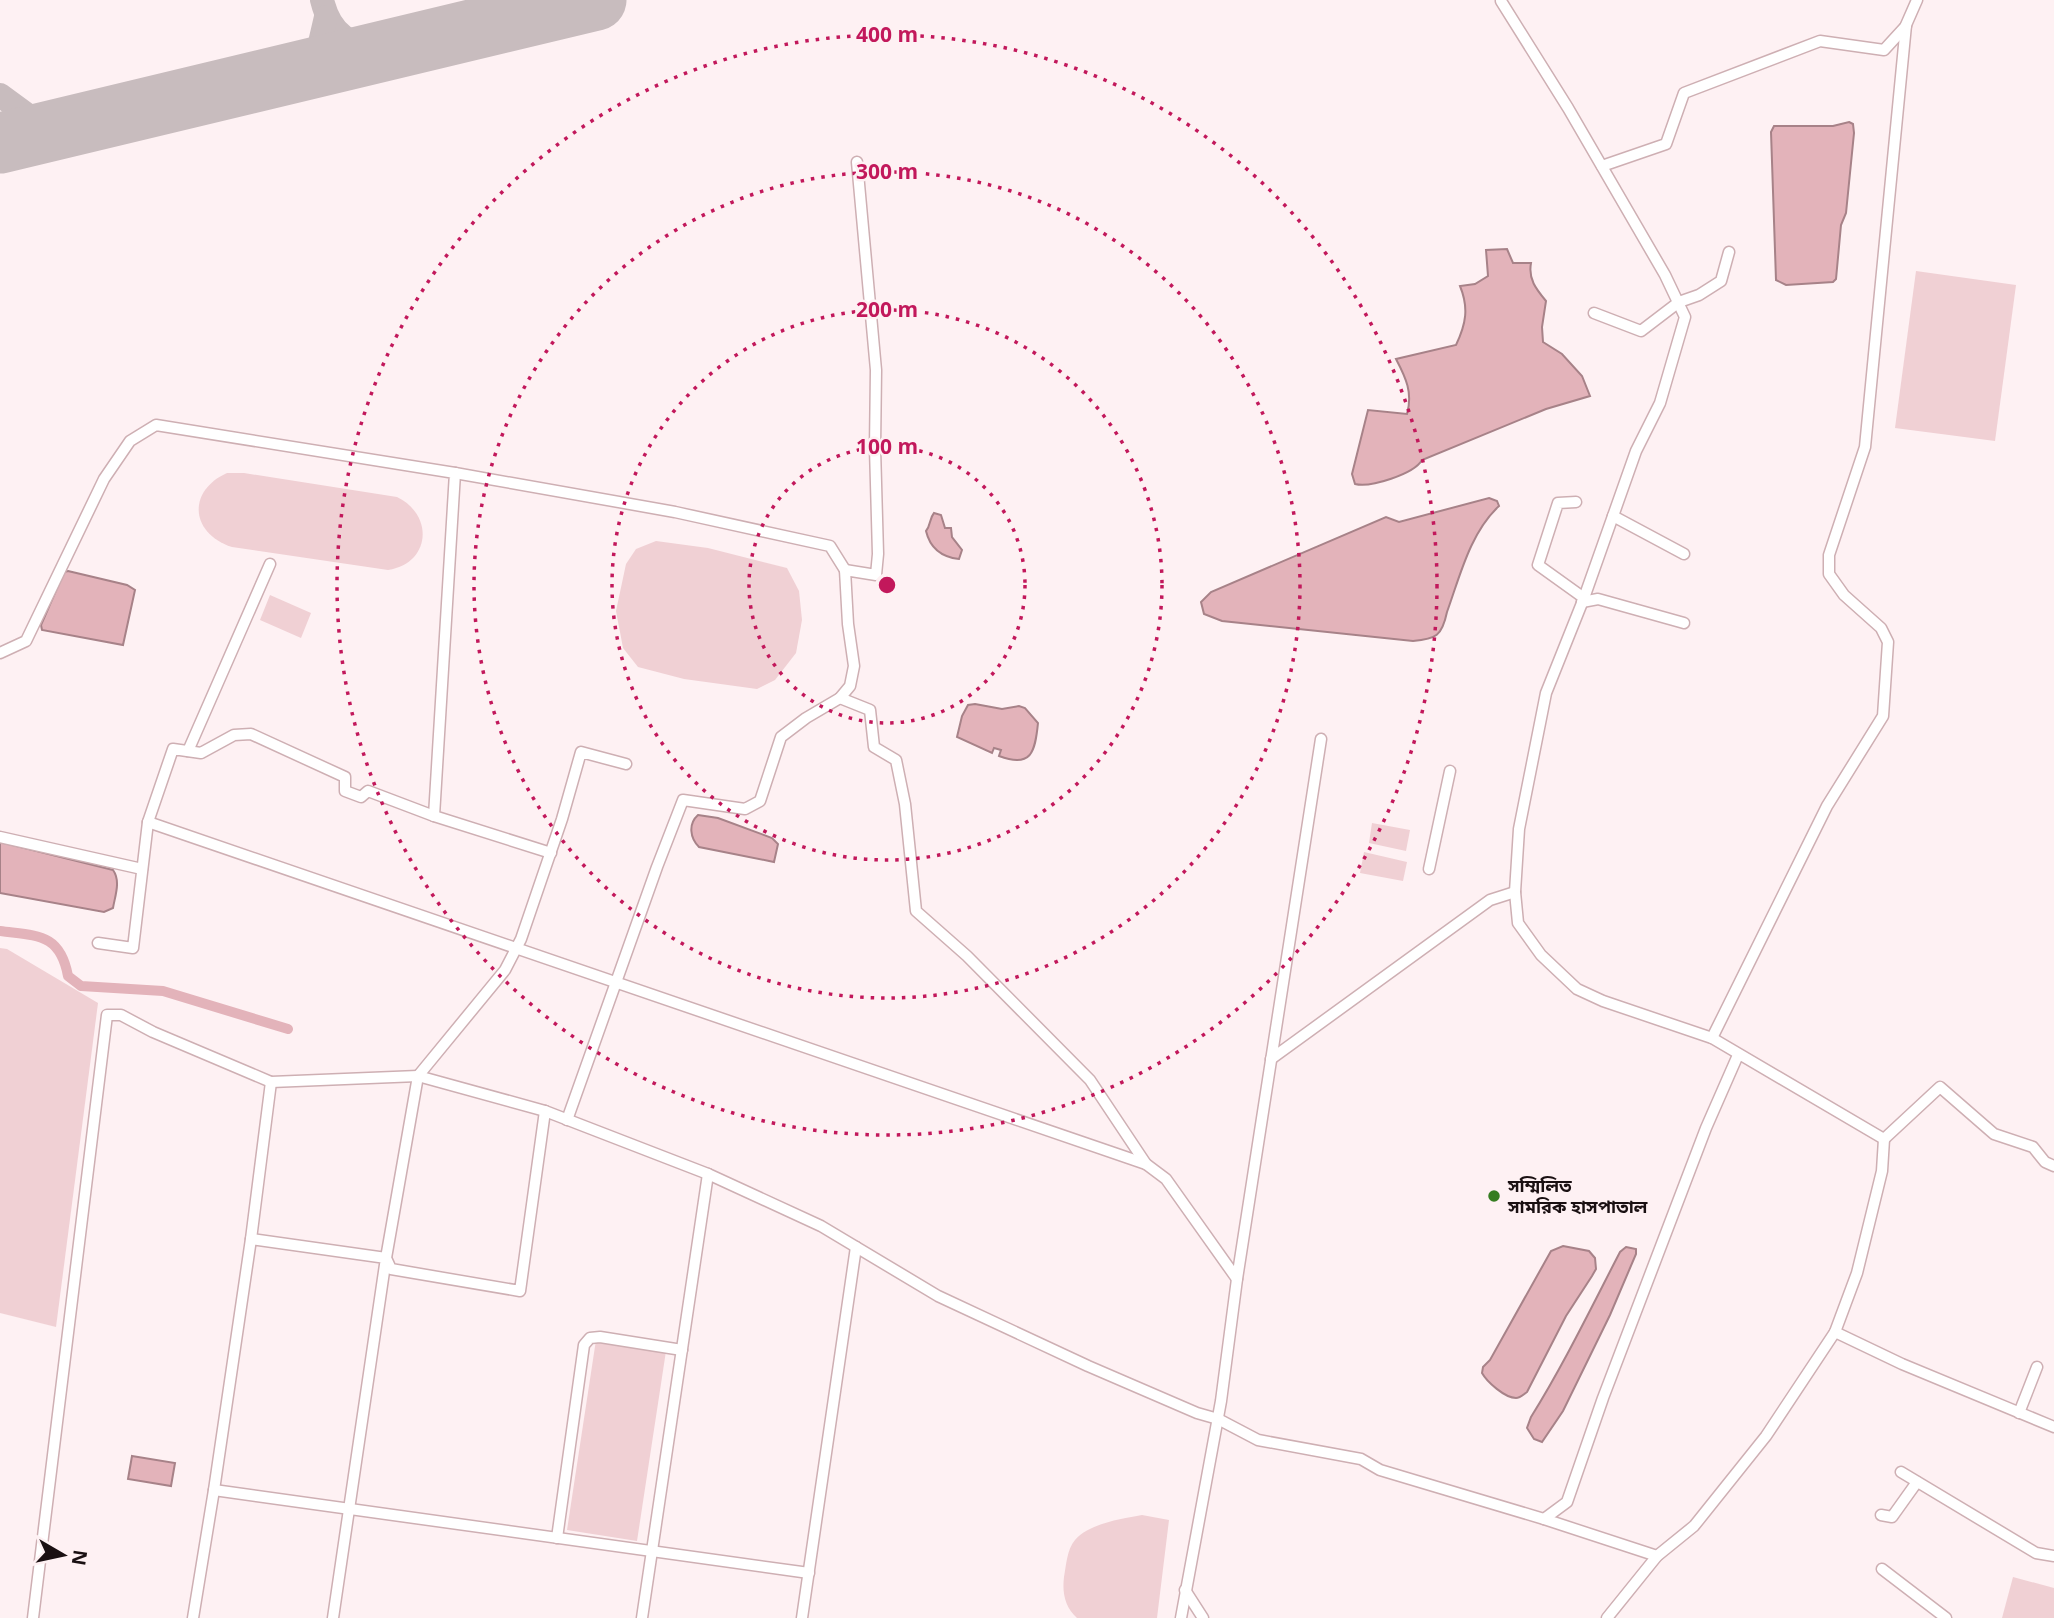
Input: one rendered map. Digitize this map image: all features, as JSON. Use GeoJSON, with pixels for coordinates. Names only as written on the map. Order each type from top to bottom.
{"type":"FeatureCollection","features":[{"type":"Feature","properties":{"kind":"street"},"geometry":{"type":"LineString","coordinates":[[1602,166],[1667,144],[1684,93],[1820,41],[1884,50],[1906,25],[1917,0]]}},
{"type":"Feature","properties":{"kind":"street"},"geometry":{"type":"LineString","coordinates":[[1501,1],[1602,166],[1685,317],[1660,403],[1636,451],[1583,600],[1546,693],[1519,829],[1515,892],[1518,923],[1541,955],[1577,989],[1603,1001],[1712,1038],[1884,1139]]}},
{"type":"Feature","properties":{"kind":"street"},"geometry":{"type":"LineString","coordinates":[[1712,1038],[1827,806],[1883,716],[1888,642],[1881,628],[1844,595],[1829,574],[1829,555],[1865,447],[1906,25]]}},
{"type":"Feature","properties":{"kind":"street"},"geometry":{"type":"LineString","coordinates":[[845,570],[876,575],[878,554],[876,369],[857,162]]}},
{"type":"Feature","properties":{"kind":"street"},"geometry":{"type":"LineString","coordinates":[[1594,313],[1641,331],[1679,302],[1699,295],[1720,281],[1729,252]]}},
{"type":"Feature","properties":{"kind":"street"},"geometry":{"type":"LineString","coordinates":[[0,653],[26,641],[104,479],[130,442],[156,425],[675,512],[830,546],[845,570],[854,666],[850,686],[840,698],[781,737],[760,801],[745,809],[683,800],[567,1120]]}},
{"type":"Feature","properties":{"kind":"street"},"geometry":{"type":"LineString","coordinates":[[434,816],[455,473]]}},
{"type":"Feature","properties":{"kind":"street"},"geometry":{"type":"LineString","coordinates":[[1576,502],[1558,503],[1538,565],[1583,600],[1598,599],[1684,623]]}},
{"type":"Feature","properties":{"kind":"street"},"geometry":{"type":"LineString","coordinates":[[1613,516],[1684,555]]}},
{"type":"Feature","properties":{"kind":"street"},"geometry":{"type":"LineString","coordinates":[[188,751],[270,564]]}},
{"type":"Feature","properties":{"kind":"street"},"geometry":{"type":"LineString","coordinates":[[840,698],[870,710],[874,747],[896,760],[905,804],[916,911],[967,956],[1090,1080],[1146,1164]]}},
{"type":"Feature","properties":{"kind":"street"},"geometry":{"type":"LineString","coordinates":[[98,943],[133,948],[148,822],[173,750],[201,753],[234,736],[251,734],[345,777],[345,790],[361,797],[368,790],[434,816],[551,853]]}},
{"type":"Feature","properties":{"kind":"street"},"geometry":{"type":"LineString","coordinates":[[1181,1618],[1217,1419],[1321,738]]}},
{"type":"Feature","properties":{"kind":"street"},"geometry":{"type":"LineString","coordinates":[[333,1618],[386,1258],[418,1076],[505,970],[521,939],[551,853],[581,752],[626,764]]}},
{"type":"Feature","properties":{"kind":"street"},"geometry":{"type":"LineString","coordinates":[[1429,869],[1450,771]]}},
{"type":"Feature","properties":{"kind":"street"},"geometry":{"type":"LineString","coordinates":[[148,822],[1146,1164],[1166,1179],[1237,1279]]}},
{"type":"Feature","properties":{"kind":"street"},"geometry":{"type":"LineString","coordinates":[[0,837],[142,869]]}},
{"type":"Feature","properties":{"kind":"street"},"geometry":{"type":"LineString","coordinates":[[1271,1059],[1490,901],[1515,892]]}},
{"type":"Feature","properties":{"kind":"street"},"geometry":{"type":"LineString","coordinates":[[33,1618],[107,1015],[121,1015],[153,1032],[271,1082],[418,1076],[545,1111],[709,1174],[821,1226],[950,1302],[1087,1366],[1217,1419],[1258,1440],[1361,1459],[1380,1470],[1657,1556]]}},
{"type":"Feature","properties":{"kind":"street"},"geometry":{"type":"LineString","coordinates":[[1544,1520],[1567,1502],[1603,1398],[1706,1128],[1738,1055]]}},
{"type":"Feature","properties":{"kind":"street"},"geometry":{"type":"LineString","coordinates":[[193,1618],[251,1239],[271,1082]]}},
{"type":"Feature","properties":{"kind":"street"},"geometry":{"type":"LineString","coordinates":[[1607,1618],[1657,1556],[1694,1526],[1766,1436],[1835,1332],[1860,1261],[1882,1171],[1884,1139],[1940,1087],[1994,1134],[2033,1147],[2045,1162],[2054,1166]]}},
{"type":"Feature","properties":{"kind":"street"},"geometry":{"type":"LineString","coordinates":[[386,1258],[391,1269],[520,1291],[545,1111]]}},
{"type":"Feature","properties":{"kind":"street"},"geometry":{"type":"LineString","coordinates":[[642,1618],[709,1174]]}},
{"type":"Feature","properties":{"kind":"street"},"geometry":{"type":"LineString","coordinates":[[251,1239],[386,1258]]}},
{"type":"Feature","properties":{"kind":"street"},"geometry":{"type":"LineString","coordinates":[[802,1618],[856,1247]]}},
{"type":"Feature","properties":{"kind":"street"},"geometry":{"type":"LineString","coordinates":[[1835,1332],[1902,1364],[2054,1427]]}},
{"type":"Feature","properties":{"kind":"street"},"geometry":{"type":"LineString","coordinates":[[557,1538],[584,1345],[590,1338],[600,1337],[682,1350]]}},
{"type":"Feature","properties":{"kind":"street"},"geometry":{"type":"LineString","coordinates":[[2019,1413],[2037,1367]]}},
{"type":"Feature","properties":{"kind":"street"},"geometry":{"type":"LineString","coordinates":[[1901,1472],[2036,1553],[2054,1556]]}},
{"type":"Feature","properties":{"kind":"street"},"geometry":{"type":"LineString","coordinates":[[1881,1515],[1892,1517],[1917,1482]]}},
{"type":"Feature","properties":{"kind":"street"},"geometry":{"type":"LineString","coordinates":[[214,1490],[809,1573]]}},
{"type":"Feature","properties":{"kind":"street"},"geometry":{"type":"LineString","coordinates":[[1882,1569],[1946,1618]]}},
{"type":"Feature","properties":{"kind":"street"},"geometry":{"type":"LineString","coordinates":[[1185,1590],[1203,1618]]}},
{"type":"Feature","properties":{"kind":"shaded area"},"geometry":{"type":"Polygon","coordinates":[[[1849,122],[1853,124],[1854,133],[1836,279],[1833,282],[1786,285],[1776,280],[1771,132],[1774,126],[1833,126],[1849,122]]]}},
{"type":"Feature","properties":{"kind":"shaded area"},"geometry":{"type":"Polygon","coordinates":[[[1507,249],[1513,263],[1531,263],[1532,279],[1546,301],[1543,342],[1562,354],[1582,376],[1590,396],[1546,409],[1422,460],[1410,470],[1391,479],[1371,484],[1355,484],[1352,474],[1368,410],[1407,414],[1408,386],[1396,359],[1456,345],[1465,316],[1465,302],[1460,286],[1475,284],[1488,276],[1486,250],[1507,249]]]}},
{"type":"Feature","properties":{"kind":"shaded area"},"geometry":{"type":"Polygon","coordinates":[[[1916,271],[2016,285],[1995,441],[1895,428],[1916,271]]]}},
{"type":"Feature","properties":{"kind":"shaded area"},"geometry":{"type":"Polygon","coordinates":[[[227,473],[244,473],[397,497],[409,505],[422,526],[419,549],[413,558],[402,566],[388,570],[232,547],[218,541],[208,532],[201,522],[199,512],[205,490],[227,473]]]}},
{"type":"Feature","properties":{"kind":"shaded area"},"geometry":{"type":"Polygon","coordinates":[[[1489,498],[1497,501],[1499,506],[1473,542],[1443,626],[1433,637],[1413,641],[1222,621],[1204,614],[1201,602],[1211,592],[1386,517],[1399,522],[1489,498]]]}},
{"type":"Feature","properties":{"kind":"shaded area"},"geometry":{"type":"Polygon","coordinates":[[[934,513],[941,515],[945,528],[951,528],[952,537],[962,550],[959,559],[942,554],[930,542],[926,531],[934,513]]]}},
{"type":"Feature","properties":{"kind":"shaded area"},"geometry":{"type":"Polygon","coordinates":[[[656,541],[708,548],[787,568],[799,591],[802,620],[796,653],[775,680],[757,689],[684,679],[638,667],[623,648],[616,611],[626,564],[636,549],[656,541]]]}},
{"type":"Feature","properties":{"kind":"shaded area"},"geometry":{"type":"Polygon","coordinates":[[[64,572],[127,585],[135,590],[123,645],[42,630],[41,625],[64,572]]]}},
{"type":"Feature","properties":{"kind":"shaded area"},"geometry":{"type":"Polygon","coordinates":[[[270,595],[311,613],[301,638],[260,620],[270,595]]]}},
{"type":"Feature","properties":{"kind":"shaded area"},"geometry":{"type":"Polygon","coordinates":[[[968,705],[1002,709],[1019,706],[1025,708],[1038,723],[1033,750],[1025,759],[999,756],[1001,750],[994,748],[992,753],[957,737],[968,705]]]}},
{"type":"Feature","properties":{"kind":"shaded area"},"geometry":{"type":"Polygon","coordinates":[[[698,815],[718,818],[772,838],[778,844],[774,862],[699,847],[691,831],[698,815]]]}},
{"type":"Feature","properties":{"kind":"shaded area"},"geometry":{"type":"Polygon","coordinates":[[[1372,823],[1410,830],[1406,851],[1369,843],[1372,823]]]}},
{"type":"Feature","properties":{"kind":"shaded area"},"geometry":{"type":"Polygon","coordinates":[[[0,842],[113,870],[117,884],[113,908],[104,912],[0,893],[0,842]]]}},
{"type":"Feature","properties":{"kind":"shaded area"},"geometry":{"type":"Polygon","coordinates":[[[1364,852],[1407,862],[1403,881],[1360,873],[1364,852]]]}},
{"type":"Feature","properties":{"kind":"shaded area"},"geometry":{"type":"Polygon","coordinates":[[[0,948],[7,949],[98,1003],[56,1327],[0,1313],[0,948]]]}},
{"type":"Feature","properties":{"kind":"shaded area"},"geometry":{"type":"Polygon","coordinates":[[[1563,1246],[1589,1251],[1595,1258],[1596,1269],[1566,1316],[1527,1392],[1516,1398],[1512,1397],[1488,1381],[1482,1373],[1483,1367],[1490,1360],[1551,1251],[1563,1246]]]}},
{"type":"Feature","properties":{"kind":"shaded area"},"geometry":{"type":"Polygon","coordinates":[[[1626,1247],[1636,1249],[1636,1254],[1610,1315],[1563,1411],[1542,1442],[1534,1439],[1527,1428],[1531,1417],[1620,1252],[1626,1247]]]}},
{"type":"Feature","properties":{"kind":"shaded area"},"geometry":{"type":"Polygon","coordinates":[[[596,1340],[666,1351],[637,1541],[567,1530],[596,1340]]]}},
{"type":"Feature","properties":{"kind":"shaded area"},"geometry":{"type":"Polygon","coordinates":[[[132,1456],[175,1463],[171,1486],[128,1479],[132,1456]]]}},
{"type":"Feature","properties":{"kind":"shaded area"},"geometry":{"type":"Polygon","coordinates":[[[1142,1515],[1169,1520],[1157,1618],[1077,1618],[1067,1604],[1064,1589],[1066,1563],[1072,1544],[1089,1529],[1142,1515]]]}},
{"type":"Feature","properties":{"kind":"shaded area"},"geometry":{"type":"Polygon","coordinates":[[[2013,1577],[2054,1588],[2054,1618],[2002,1618],[2013,1577]]]}},
{"type":"Feature","properties":{"kind":"waterway"},"geometry":{"type":"LineString","coordinates":[[0,931],[36,936],[53,944],[64,962],[68,976],[81,986],[163,991],[288,1029]]}},
{"type":"Feature","properties":{"kind":"taxiway"},"geometry":{"type":"LineString","coordinates":[[322,0],[331,23],[344,37],[352,42],[385,51]]}},
{"type":"Feature","properties":{"kind":"taxiway"},"geometry":{"type":"LineString","coordinates":[[290,73],[319,47],[326,17]]}},
{"type":"Feature","properties":{"kind":"taxiway"},"geometry":{"type":"LineString","coordinates":[[0,95],[30,117],[67,127]]}},
{"type":"Feature","properties":{"kind":"runway"},"geometry":{"type":"LineString","coordinates":[[0,143],[596,0]]}},
{"type":"Feature","properties":{"kind":"place","name":"সম্মিলিত সামরিক হাসপাতাল"},"geometry":{"type":"Point","coordinates":[1494,1196]}}]}
